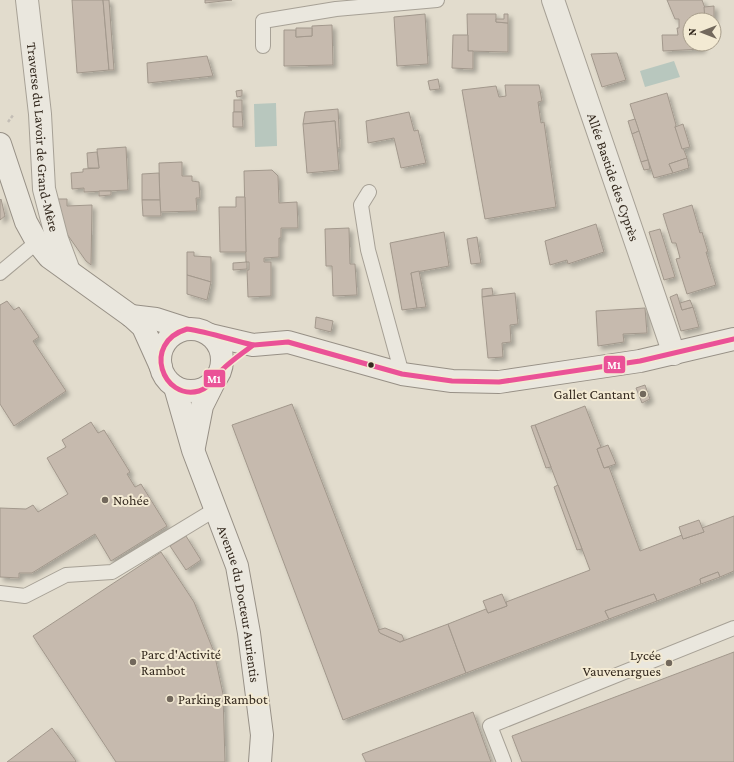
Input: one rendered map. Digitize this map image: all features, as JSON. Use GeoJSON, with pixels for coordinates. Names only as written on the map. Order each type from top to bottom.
{"type":"FeatureCollection","features":[{"type":"Feature","properties":{"kind":"main road","name":"Traverse du Lavoir de Grand-Mère"},"geometry":{"type":"LineString","coordinates":[[27,0],[40,114],[44,189],[57,239],[69,271]]}},
{"type":"Feature","properties":{"kind":"main road","name":"Allée Bastide des Cyprès"},"geometry":{"type":"LineString","coordinates":[[553,0],[674,354]]}},
{"type":"Feature","properties":{"kind":"main road"},"geometry":{"type":"LineString","coordinates":[[0,144],[26,222],[37,242],[49,257],[131,316],[143,327],[165,377],[175,387],[184,391],[193,392],[204,389],[253,345]]}},
{"type":"Feature","properties":{"kind":"main road"},"geometry":{"type":"LineString","coordinates":[[131,316],[156,319],[187,329],[201,330],[210,335],[253,345],[288,342],[402,374],[452,381],[499,382],[640,362],[734,339]]}},
{"type":"Feature","properties":{"kind":"main road"},"geometry":{"type":"LineString","coordinates":[[161,367],[161,352],[166,341],[177,332],[187,329]]}},
{"type":"Feature","properties":{"kind":"main road"},"geometry":{"type":"LineString","coordinates":[[193,450],[202,406],[217,377],[222,358],[219,346],[210,335]]}},
{"type":"Feature","properties":{"kind":"main road","name":"Avenue du Docteur Aurientis"},"geometry":{"type":"LineString","coordinates":[[175,387],[193,450],[237,566],[248,628],[262,735],[260,762]]}},
{"type":"Feature","properties":{"kind":"lane"},"geometry":{"type":"LineString","coordinates":[[263,46],[263,21],[336,9],[437,0]]}},
{"type":"Feature","properties":{"kind":"lane"},"geometry":{"type":"LineString","coordinates":[[369,192],[361,205],[368,250],[402,374]]}},
{"type":"Feature","properties":{"kind":"lane"},"geometry":{"type":"LineString","coordinates":[[0,273],[37,242]]}},
{"type":"Feature","properties":{"kind":"lane"},"geometry":{"type":"LineString","coordinates":[[0,593],[25,596],[66,575],[112,572],[216,509]]}},
{"type":"Feature","properties":{"kind":"lane"},"geometry":{"type":"LineString","coordinates":[[504,762],[490,726],[734,628]]}},
{"type":"Feature","properties":{"kind":"shaded area"},"geometry":{"type":"Polygon","coordinates":[[[674,61],[680,77],[645,87],[640,71],[674,61]]]}},
{"type":"Feature","properties":{"kind":"shaded area"},"geometry":{"type":"Polygon","coordinates":[[[276,103],[277,146],[255,147],[254,104],[276,103]]]}},
{"type":"Feature","properties":{"kind":"building"},"geometry":{"type":"Polygon","coordinates":[[[72,0],[103,0],[109,70],[77,73],[72,0]]]}},
{"type":"Feature","properties":{"kind":"building"},"geometry":{"type":"Polygon","coordinates":[[[103,0],[109,0],[114,70],[109,70],[103,0]]]}},
{"type":"Feature","properties":{"kind":"building"},"geometry":{"type":"Polygon","coordinates":[[[205,0],[232,0],[205,3],[205,0]]]}},
{"type":"Feature","properties":{"kind":"building"},"geometry":{"type":"Polygon","coordinates":[[[667,0],[702,0],[705,12],[682,12],[682,50],[663,51],[662,35],[678,35],[677,28],[679,28],[679,19],[675,19],[667,0]]]}},
{"type":"Feature","properties":{"kind":"building"},"geometry":{"type":"Polygon","coordinates":[[[714,6],[714,12],[704,12],[704,7],[714,6]]]}},
{"type":"Feature","properties":{"kind":"building"},"geometry":{"type":"Polygon","coordinates":[[[425,14],[428,64],[397,66],[394,17],[425,14]]]}},
{"type":"Feature","properties":{"kind":"building"},"geometry":{"type":"Polygon","coordinates":[[[467,14],[496,14],[496,22],[508,23],[508,52],[468,51],[467,14]]]}},
{"type":"Feature","properties":{"kind":"building"},"geometry":{"type":"Polygon","coordinates":[[[504,14],[508,14],[508,23],[496,22],[496,19],[504,19],[504,14]]]}},
{"type":"Feature","properties":{"kind":"building"},"geometry":{"type":"Polygon","coordinates":[[[332,25],[333,65],[284,66],[284,30],[296,30],[296,37],[312,36],[312,26],[332,25]]]}},
{"type":"Feature","properties":{"kind":"building"},"geometry":{"type":"Polygon","coordinates":[[[296,28],[312,28],[312,36],[296,37],[296,28]]]}},
{"type":"Feature","properties":{"kind":"building"},"geometry":{"type":"Polygon","coordinates":[[[453,35],[468,35],[468,51],[473,51],[473,69],[452,68],[453,35]]]}},
{"type":"Feature","properties":{"kind":"building"},"geometry":{"type":"Polygon","coordinates":[[[617,53],[626,80],[602,87],[591,54],[617,53]]]}},
{"type":"Feature","properties":{"kind":"building"},"geometry":{"type":"Polygon","coordinates":[[[207,56],[213,76],[148,83],[147,63],[207,56]]]}},
{"type":"Feature","properties":{"kind":"building"},"geometry":{"type":"Polygon","coordinates":[[[438,79],[440,89],[430,90],[428,81],[438,79]]]}},
{"type":"Feature","properties":{"kind":"building"},"geometry":{"type":"Polygon","coordinates":[[[505,85],[539,85],[542,101],[538,102],[541,123],[544,122],[556,207],[485,219],[462,90],[496,86],[499,97],[506,96],[505,85]]]}},
{"type":"Feature","properties":{"kind":"building"},"geometry":{"type":"Polygon","coordinates":[[[242,90],[242,96],[237,97],[236,91],[242,90]]]}},
{"type":"Feature","properties":{"kind":"building"},"geometry":{"type":"Polygon","coordinates":[[[667,93],[676,125],[675,127],[687,158],[669,164],[673,173],[654,178],[630,104],[667,93]]]}},
{"type":"Feature","properties":{"kind":"building"},"geometry":{"type":"Polygon","coordinates":[[[234,100],[242,100],[242,112],[234,112],[234,100]]]}},
{"type":"Feature","properties":{"kind":"building"},"geometry":{"type":"Polygon","coordinates":[[[338,109],[340,148],[337,148],[335,121],[303,124],[305,112],[338,109]]]}},
{"type":"Feature","properties":{"kind":"building"},"geometry":{"type":"Polygon","coordinates":[[[233,112],[242,112],[243,127],[233,127],[233,112]]]}},
{"type":"Feature","properties":{"kind":"building"},"geometry":{"type":"Polygon","coordinates":[[[409,112],[414,131],[418,130],[426,163],[401,168],[394,138],[368,143],[366,121],[409,112]]]}},
{"type":"Feature","properties":{"kind":"building"},"geometry":{"type":"Polygon","coordinates":[[[635,119],[639,131],[632,134],[628,121],[635,119]]]}},
{"type":"Feature","properties":{"kind":"building"},"geometry":{"type":"Polygon","coordinates":[[[335,121],[339,170],[307,173],[303,124],[335,121]]]}},
{"type":"Feature","properties":{"kind":"building"},"geometry":{"type":"Polygon","coordinates":[[[683,124],[690,147],[682,149],[675,127],[683,124]]]}},
{"type":"Feature","properties":{"kind":"building"},"geometry":{"type":"Polygon","coordinates":[[[639,131],[648,160],[641,162],[632,134],[639,131]]]}},
{"type":"Feature","properties":{"kind":"building"},"geometry":{"type":"Polygon","coordinates":[[[126,147],[128,190],[84,192],[84,188],[72,189],[71,173],[83,172],[83,169],[99,168],[97,149],[126,147]]]}},
{"type":"Feature","properties":{"kind":"building"},"geometry":{"type":"Polygon","coordinates":[[[97,152],[99,168],[88,168],[87,153],[97,152]]]}},
{"type":"Feature","properties":{"kind":"building"},"geometry":{"type":"Polygon","coordinates":[[[687,158],[689,168],[673,173],[669,164],[687,158]]]}},
{"type":"Feature","properties":{"kind":"building"},"geometry":{"type":"Polygon","coordinates":[[[648,160],[650,169],[644,170],[641,162],[648,160]]]}},
{"type":"Feature","properties":{"kind":"building"},"geometry":{"type":"Polygon","coordinates":[[[182,162],[182,176],[192,176],[192,181],[199,182],[200,198],[196,198],[197,211],[160,212],[159,163],[182,162]]]}},
{"type":"Feature","properties":{"kind":"building"},"geometry":{"type":"Polygon","coordinates":[[[272,170],[278,176],[279,203],[297,202],[298,228],[281,228],[281,238],[279,238],[279,257],[264,258],[264,262],[271,262],[271,296],[248,297],[247,270],[249,270],[249,262],[246,262],[244,171],[272,170]]]}},
{"type":"Feature","properties":{"kind":"building"},"geometry":{"type":"Polygon","coordinates":[[[159,173],[160,200],[142,200],[142,174],[159,173]]]}},
{"type":"Feature","properties":{"kind":"building"},"geometry":{"type":"Polygon","coordinates":[[[99,191],[111,191],[111,195],[99,196],[99,191]]]}},
{"type":"Feature","properties":{"kind":"building"},"geometry":{"type":"Polygon","coordinates":[[[236,197],[245,197],[246,252],[220,252],[219,207],[236,207],[236,197]]]}},
{"type":"Feature","properties":{"kind":"building"},"geometry":{"type":"Polygon","coordinates":[[[1,199],[5,216],[0,220],[0,200],[1,199]]]}},
{"type":"Feature","properties":{"kind":"building"},"geometry":{"type":"Polygon","coordinates":[[[54,199],[67,199],[67,206],[92,205],[91,265],[86,261],[62,227],[54,199]]]}},
{"type":"Feature","properties":{"kind":"building"},"geometry":{"type":"Polygon","coordinates":[[[142,200],[160,200],[161,216],[143,216],[142,200]]]}},
{"type":"Feature","properties":{"kind":"building"},"geometry":{"type":"Polygon","coordinates":[[[692,205],[700,233],[702,232],[708,252],[706,252],[716,285],[687,294],[676,259],[680,258],[676,243],[672,243],[663,214],[692,205]]]}},
{"type":"Feature","properties":{"kind":"building"},"geometry":{"type":"Polygon","coordinates":[[[596,224],[604,252],[568,264],[567,260],[550,265],[545,241],[596,224]]]}},
{"type":"Feature","properties":{"kind":"building"},"geometry":{"type":"Polygon","coordinates":[[[349,228],[350,264],[355,264],[357,295],[333,296],[332,266],[326,266],[325,229],[349,228]]]}},
{"type":"Feature","properties":{"kind":"building"},"geometry":{"type":"Polygon","coordinates":[[[660,229],[675,277],[664,280],[649,232],[660,229]]]}},
{"type":"Feature","properties":{"kind":"building"},"geometry":{"type":"Polygon","coordinates":[[[444,232],[449,266],[411,273],[417,308],[402,310],[390,243],[444,232]]]}},
{"type":"Feature","properties":{"kind":"building"},"geometry":{"type":"Polygon","coordinates":[[[477,237],[481,263],[471,264],[467,239],[477,237]]]}},
{"type":"Feature","properties":{"kind":"building"},"geometry":{"type":"Polygon","coordinates":[[[187,252],[194,252],[194,256],[211,257],[211,282],[187,275],[187,252]]]}},
{"type":"Feature","properties":{"kind":"building"},"geometry":{"type":"Polygon","coordinates":[[[247,262],[247,269],[233,270],[233,263],[247,262]]]}},
{"type":"Feature","properties":{"kind":"building"},"geometry":{"type":"Polygon","coordinates":[[[419,271],[426,307],[417,308],[411,273],[419,271]]]}},
{"type":"Feature","properties":{"kind":"building"},"geometry":{"type":"Polygon","coordinates":[[[187,275],[211,282],[207,300],[187,294],[187,275]]]}},
{"type":"Feature","properties":{"kind":"building"},"geometry":{"type":"Polygon","coordinates":[[[492,288],[493,295],[482,297],[482,289],[492,288]]]}},
{"type":"Feature","properties":{"kind":"building"},"geometry":{"type":"Polygon","coordinates":[[[515,293],[518,324],[510,325],[511,342],[502,343],[503,357],[488,358],[482,297],[515,293]]]}},
{"type":"Feature","properties":{"kind":"building"},"geometry":{"type":"Polygon","coordinates":[[[677,294],[682,310],[693,307],[699,327],[681,331],[670,297],[677,294]]]}},
{"type":"Feature","properties":{"kind":"building"},"geometry":{"type":"Polygon","coordinates":[[[690,300],[693,307],[682,310],[680,303],[690,300]]]}},
{"type":"Feature","properties":{"kind":"building"},"geometry":{"type":"Polygon","coordinates":[[[7,301],[14,310],[19,307],[39,337],[33,341],[66,391],[14,426],[0,404],[0,305],[7,301]]]}},
{"type":"Feature","properties":{"kind":"building"},"geometry":{"type":"Polygon","coordinates":[[[645,308],[647,333],[623,334],[624,342],[598,346],[596,311],[645,308]]]}},
{"type":"Feature","properties":{"kind":"building"},"geometry":{"type":"Polygon","coordinates":[[[316,317],[333,321],[331,332],[315,328],[316,317]]]}},
{"type":"Feature","properties":{"kind":"building","name":"Gallet Cantant"},"geometry":{"type":"Polygon","coordinates":[[[645,385],[650,399],[642,403],[636,388],[645,385]]]}},
{"type":"Feature","properties":{"kind":"building"},"geometry":{"type":"Polygon","coordinates":[[[292,404],[380,633],[400,642],[448,624],[466,673],[343,720],[232,425],[292,404]]]}},
{"type":"Feature","properties":{"kind":"building"},"geometry":{"type":"Polygon","coordinates":[[[585,406],[601,447],[597,449],[604,468],[609,467],[640,551],[682,535],[683,539],[704,532],[702,528],[734,516],[734,571],[720,577],[718,572],[700,579],[701,584],[657,601],[654,594],[605,611],[609,619],[466,673],[448,624],[486,609],[488,613],[507,606],[506,602],[590,570],[535,425],[585,406]]]}},
{"type":"Feature","properties":{"kind":"building","name":"Nohée"},"geometry":{"type":"Polygon","coordinates":[[[91,422],[98,433],[104,430],[130,472],[127,474],[135,487],[141,484],[167,526],[111,561],[95,534],[32,573],[19,573],[19,578],[0,577],[0,508],[26,509],[33,505],[38,512],[68,494],[47,458],[66,447],[62,440],[91,422]]]}},
{"type":"Feature","properties":{"kind":"building"},"geometry":{"type":"Polygon","coordinates":[[[535,425],[551,467],[546,468],[531,426],[535,425]]]}},
{"type":"Feature","properties":{"kind":"building"},"geometry":{"type":"Polygon","coordinates":[[[608,445],[616,464],[604,468],[597,449],[608,445]]]}},
{"type":"Feature","properties":{"kind":"building"},"geometry":{"type":"Polygon","coordinates":[[[558,485],[582,549],[577,550],[554,487],[558,485]]]}},
{"type":"Feature","properties":{"kind":"building"},"geometry":{"type":"Polygon","coordinates":[[[699,520],[704,532],[683,539],[679,527],[699,520]]]}},
{"type":"Feature","properties":{"kind":"building"},"geometry":{"type":"Polygon","coordinates":[[[186,536],[201,560],[186,570],[170,546],[186,536]]]}},
{"type":"Feature","properties":{"kind":"building","name":"Parc d'Activité Rambot"},"geometry":{"type":"Polygon","coordinates":[[[161,552],[194,602],[214,652],[223,694],[225,762],[116,762],[33,636],[161,552]]]}},
{"type":"Feature","properties":{"kind":"building"},"geometry":{"type":"Polygon","coordinates":[[[718,572],[720,577],[701,584],[700,579],[718,572]]]}},
{"type":"Feature","properties":{"kind":"building"},"geometry":{"type":"Polygon","coordinates":[[[502,594],[507,606],[488,613],[483,601],[502,594]]]}},
{"type":"Feature","properties":{"kind":"building"},"geometry":{"type":"Polygon","coordinates":[[[654,594],[657,601],[609,619],[605,611],[654,594]]]}},
{"type":"Feature","properties":{"kind":"building"},"geometry":{"type":"Polygon","coordinates":[[[385,628],[402,635],[404,640],[400,642],[380,633],[378,630],[385,628]]]}},
{"type":"Feature","properties":{"kind":"building"},"geometry":{"type":"Polygon","coordinates":[[[734,652],[734,762],[522,762],[512,736],[734,652]]]}},
{"type":"Feature","properties":{"kind":"building"},"geometry":{"type":"Polygon","coordinates":[[[473,712],[491,762],[366,762],[362,754],[473,712]]]}},
{"type":"Feature","properties":{"kind":"building"},"geometry":{"type":"Polygon","coordinates":[[[52,728],[76,761],[75,762],[7,762],[52,728]]]}},
{"type":"Feature","properties":{"kind":"transit line","name":"M1"},"geometry":{"type":"LineString","coordinates":[[187,329],[204,332],[253,345],[233,360],[203,390],[186,392],[175,388],[167,379],[162,369],[161,357],[164,346],[173,336],[187,329]]}},
{"type":"Feature","properties":{"kind":"transit line","name":"M1"},"geometry":{"type":"LineString","coordinates":[[253,345],[288,342],[402,374],[452,381],[499,382],[640,361],[734,339]]}},
{"type":"Feature","properties":{"kind":"place","name":"Gallet Cantant"},"geometry":{"type":"Point","coordinates":[643,394]}},
{"type":"Feature","properties":{"kind":"place","name":"Nohée"},"geometry":{"type":"Point","coordinates":[105,500]}},
{"type":"Feature","properties":{"kind":"place","name":"Parc d'Activité Rambot"},"geometry":{"type":"Point","coordinates":[133,662]}},
{"type":"Feature","properties":{"kind":"place","name":"Lycée Vauvenargues"},"geometry":{"type":"Point","coordinates":[669,663]}},
{"type":"Feature","properties":{"kind":"place","name":"Parking Rambot"},"geometry":{"type":"Point","coordinates":[170,699]}}]}
